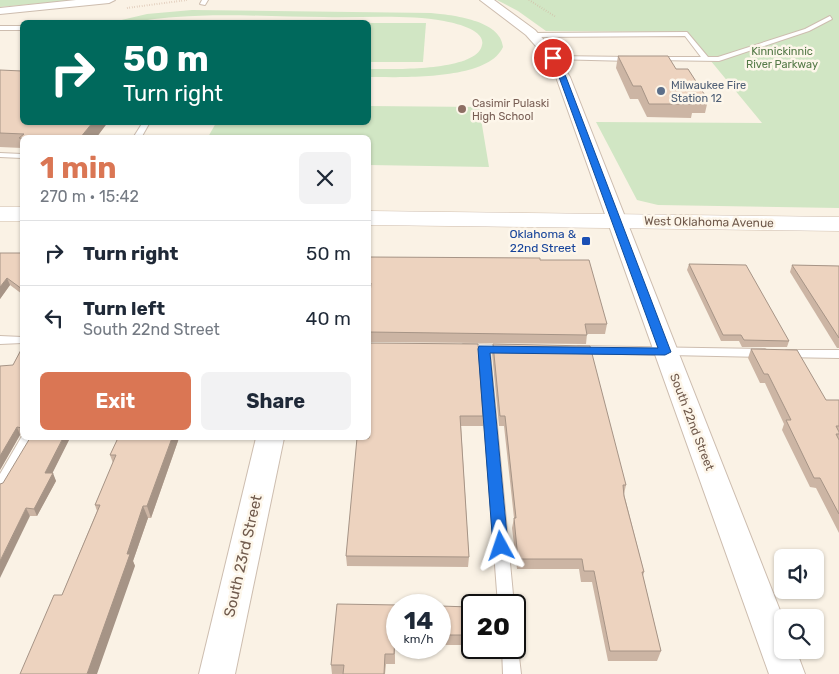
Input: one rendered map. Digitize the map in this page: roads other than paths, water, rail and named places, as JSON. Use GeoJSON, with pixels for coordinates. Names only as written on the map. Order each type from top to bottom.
{"type":"FeatureCollection","features":[{"type":"Feature","properties":{"kind":"main road"},"geometry":{"type":"LineString","coordinates":[[0,214],[20,214]]}},
{"type":"Feature","properties":{"kind":"main road","name":"West Oklahoma Avenue"},"geometry":{"type":"LineString","coordinates":[[371,218],[839,224]]}},
{"type":"Feature","properties":{"kind":"street"},"geometry":{"type":"LineString","coordinates":[[0,11],[108,0]]}},
{"type":"Feature","properties":{"kind":"street","name":"South 22nd Street"},"geometry":{"type":"LineString","coordinates":[[486,0],[514,18],[535,35],[553,58],[563,77],[615,221],[787,674]]}},
{"type":"Feature","properties":{"kind":"street","name":"South 23rd Street"},"geometry":{"type":"LineString","coordinates":[[217,674],[270,440]]}},
{"type":"Feature","properties":{"kind":"lane"},"geometry":{"type":"LineString","coordinates":[[644,59],[719,59],[807,30],[830,18]]}},
{"type":"Feature","properties":{"kind":"lane"},"geometry":{"type":"LineString","coordinates":[[0,28],[20,28]]}},
{"type":"Feature","properties":{"kind":"lane"},"geometry":{"type":"LineString","coordinates":[[535,35],[687,34],[706,59]]}},
{"type":"Feature","properties":{"kind":"lane"},"geometry":{"type":"LineString","coordinates":[[553,58],[634,59]]}},
{"type":"Feature","properties":{"kind":"lane"},"geometry":{"type":"LineString","coordinates":[[0,155],[20,156]]}},
{"type":"Feature","properties":{"kind":"lane"},"geometry":{"type":"LineString","coordinates":[[0,340],[20,340]]}},
{"type":"Feature","properties":{"kind":"lane"},"geometry":{"type":"LineString","coordinates":[[455,348],[522,349]]}},
{"type":"Feature","properties":{"kind":"lane"},"geometry":{"type":"LineString","coordinates":[[484,349],[505,594]]}},
{"type":"Feature","properties":{"kind":"lane"},"geometry":{"type":"LineString","coordinates":[[570,350],[839,354]]}},
{"type":"Feature","properties":{"kind":"lane"},"geometry":{"type":"LineString","coordinates":[[0,486],[27,440]]}},
{"type":"Feature","properties":{"kind":"lane"},"geometry":{"type":"LineString","coordinates":[[511,659],[512,674]]}},
{"type":"Feature","properties":{"kind":"place","name":"Milwaukee Fire Station 12"},"geometry":{"type":"Point","coordinates":[661,91]}},
{"type":"Feature","properties":{"kind":"place","name":"Casimir Pulaski High School"},"geometry":{"type":"Point","coordinates":[462,109]}},
{"type":"Feature","properties":{"kind":"place","name":"Oklahoma & 22nd Street"},"geometry":{"type":"Point","coordinates":[586,241]}},
{"type":"Feature","properties":{"kind":"park label","name":"Kinnickinnic River Parkway"},"geometry":{"type":"Point","coordinates":[782,57]}}]}
